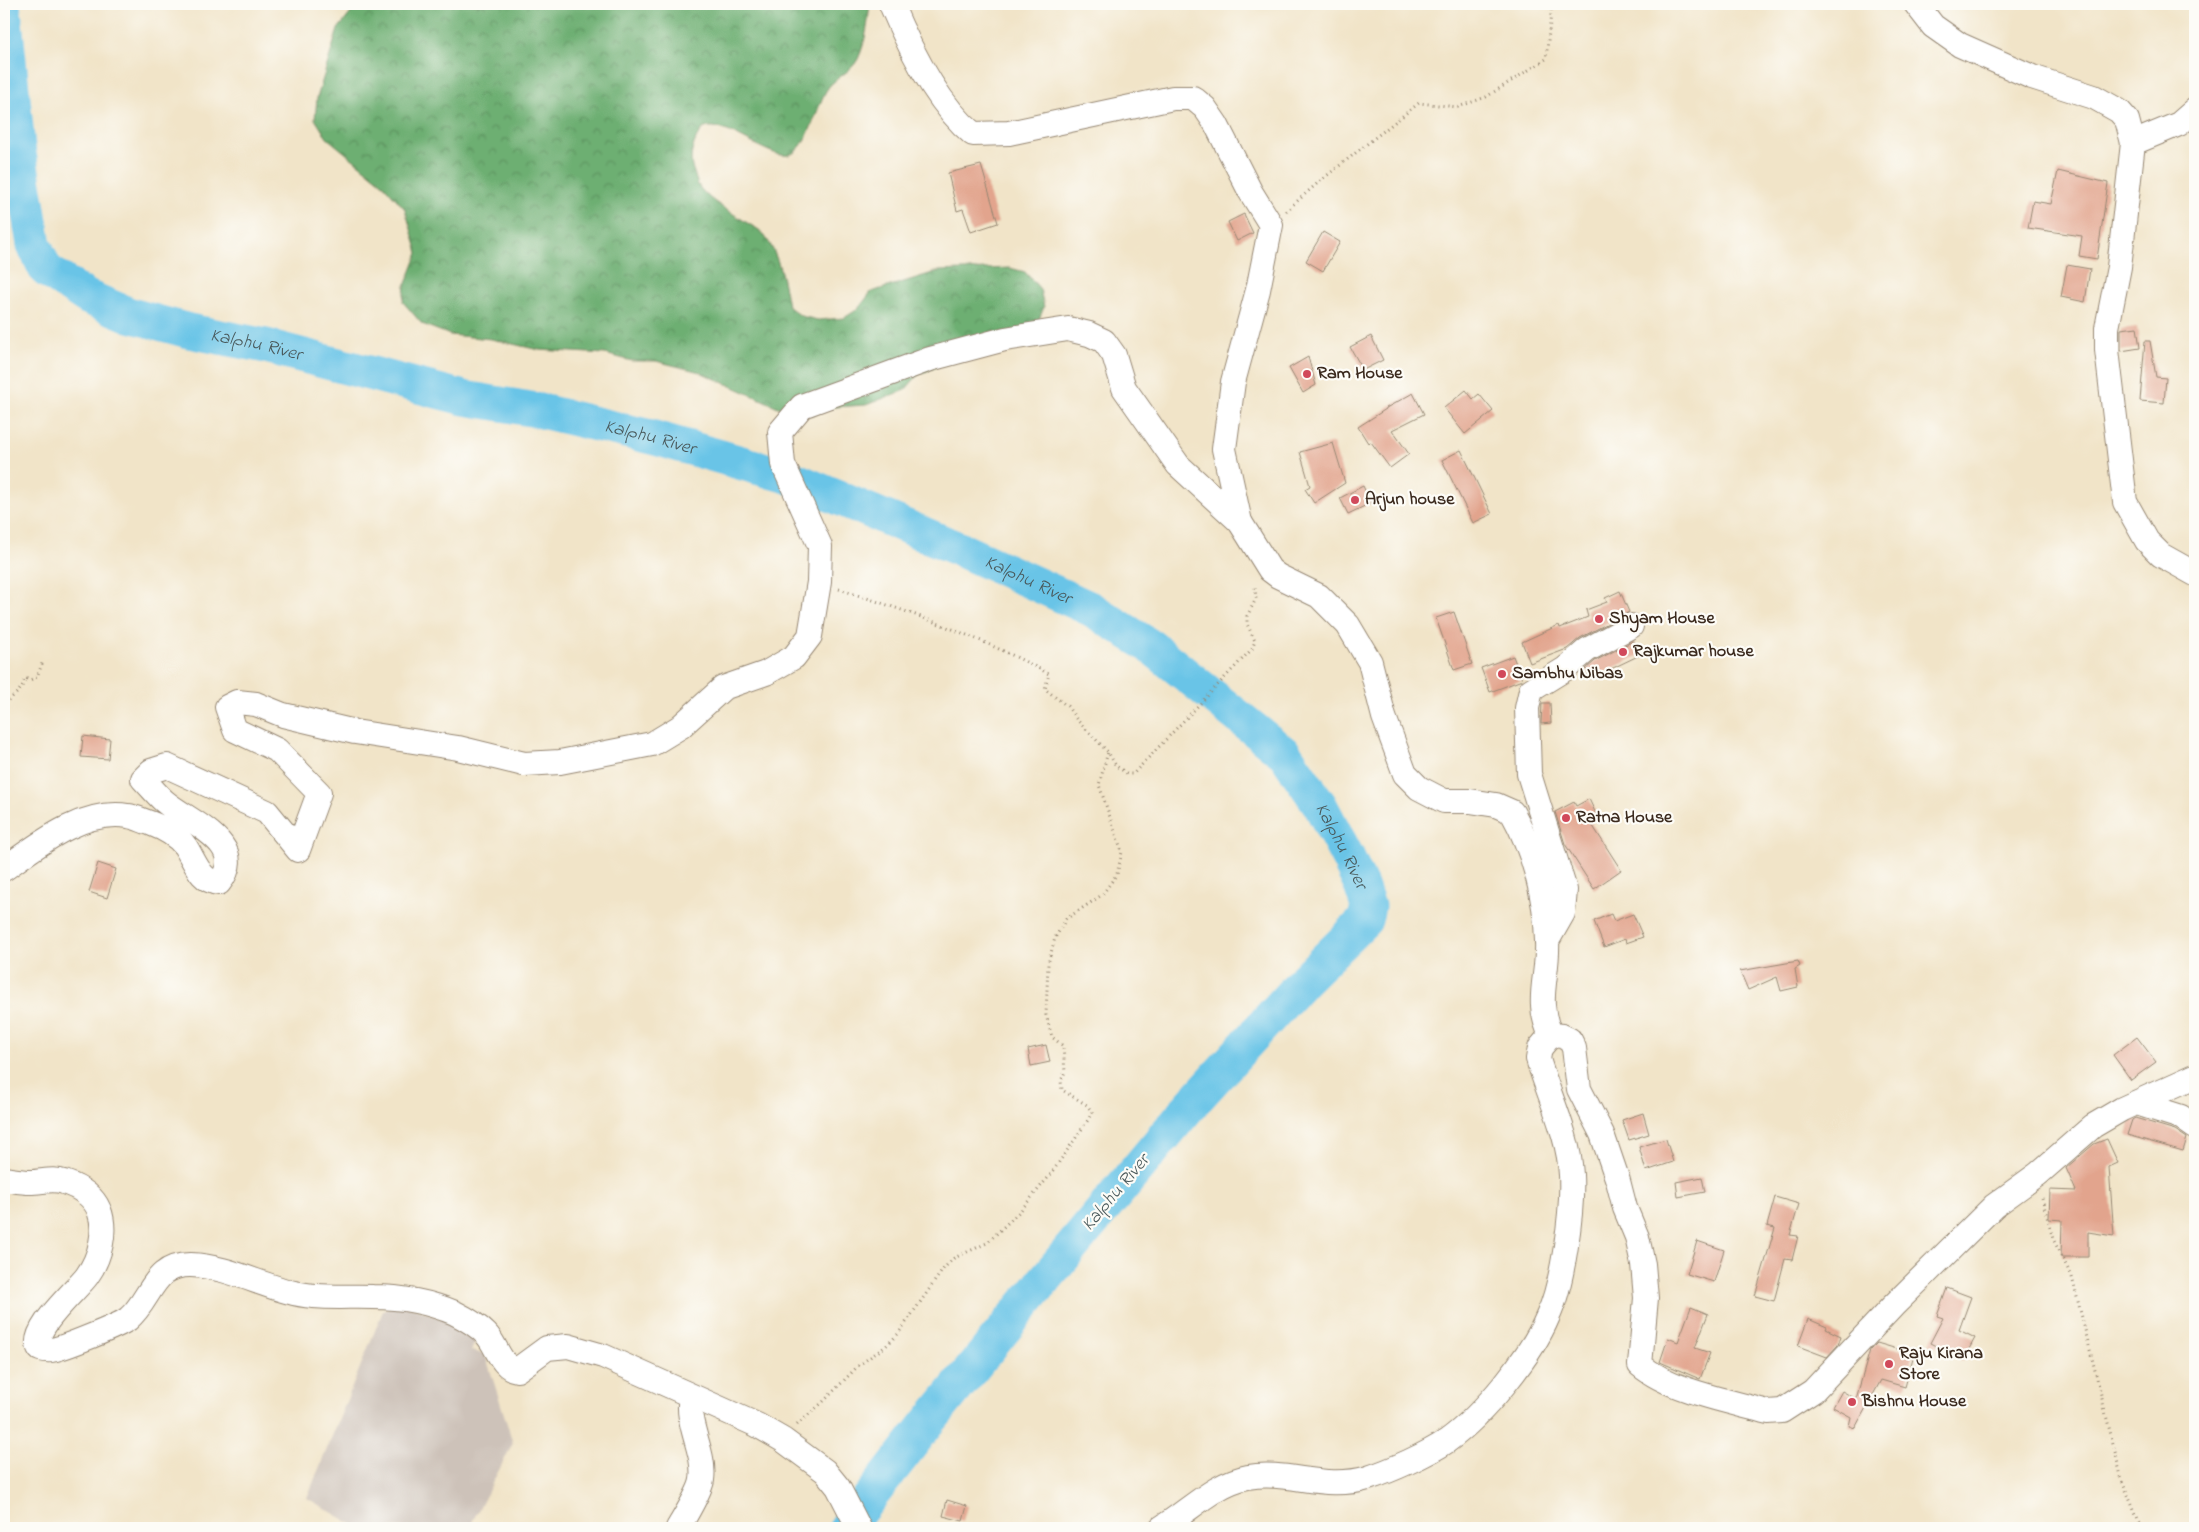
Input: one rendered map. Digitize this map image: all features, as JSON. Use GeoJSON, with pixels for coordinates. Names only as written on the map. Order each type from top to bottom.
{"type":"FeatureCollection","features":[{"type":"Feature","properties":{"kind":"street"},"geometry":{"type":"LineString","coordinates":[[891,4],[909,46],[958,122],[973,134],[1009,133],[1173,98],[1193,98],[1205,108],[1216,124],[1250,191],[1271,225],[1258,290],[1233,382],[1224,449],[1240,522]]}},
{"type":"Feature","properties":{"kind":"street"},"geometry":{"type":"LineString","coordinates":[[1916,4],[1933,26],[1960,45],[2032,77],[2094,96],[2119,111],[2127,120],[2133,143],[2119,267],[2107,328],[2107,350],[2123,486],[2126,502],[2147,541],[2161,555],[2195,574]]}},
{"type":"Feature","properties":{"kind":"street"},"geometry":{"type":"LineString","coordinates":[[2133,143],[2178,124],[2195,110]]}},
{"type":"Feature","properties":{"kind":"street"},"geometry":{"type":"LineString","coordinates":[[4,869],[65,830],[92,817],[129,816],[156,825],[179,838],[202,875],[211,883],[219,883],[227,874],[229,857],[220,841],[164,802],[143,779],[151,771],[167,766],[268,812],[298,850],[319,793],[277,750],[235,730],[227,707],[237,702],[256,704],[283,715],[355,732],[458,748],[524,764],[560,762],[652,744],[680,727],[723,688],[766,673],[794,657],[810,636],[819,582],[820,546],[783,464],[780,432],[802,406],[930,359],[1005,339],[1068,329],[1089,334],[1104,342],[1114,355],[1124,388],[1166,449],[1178,465],[1240,522],[1270,570],[1278,576],[1319,596],[1348,625],[1370,662],[1384,717],[1405,774],[1419,788],[1444,801],[1470,801],[1496,805],[1512,812],[1529,847],[1540,890],[1547,941],[1542,994],[1543,1020],[1551,1035]]}},
{"type":"Feature","properties":{"kind":"street"},"geometry":{"type":"LineString","coordinates":[[1547,941],[1563,913],[1566,890],[1529,774],[1528,708],[1531,690],[1565,669],[1586,650],[1631,626]]}},
{"type":"Feature","properties":{"kind":"street"},"geometry":{"type":"LineString","coordinates":[[1551,1035],[1562,1036],[1570,1040],[1574,1048],[1578,1089],[1602,1134],[1625,1208],[1638,1237],[1646,1298],[1640,1365],[1653,1377],[1726,1401],[1768,1412],[1782,1411],[1813,1391],[1893,1306],[1994,1206],[2038,1174],[2093,1126],[2114,1112],[2195,1076]]}},
{"type":"Feature","properties":{"kind":"street"},"geometry":{"type":"LineString","coordinates":[[1162,1528],[1223,1485],[1247,1477],[1266,1475],[1325,1483],[1367,1478],[1389,1470],[1446,1441],[1496,1394],[1515,1370],[1549,1316],[1558,1285],[1570,1206],[1571,1176],[1569,1154],[1538,1059],[1540,1048],[1551,1035]]}},
{"type":"Feature","properties":{"kind":"street"},"geometry":{"type":"LineString","coordinates":[[2137,1103],[2181,1116],[2195,1127]]}},
{"type":"Feature","properties":{"kind":"street"},"geometry":{"type":"LineString","coordinates":[[4,1179],[29,1182],[54,1180],[74,1186],[96,1203],[102,1220],[101,1240],[93,1266],[42,1329],[38,1340],[40,1349],[52,1350],[120,1324],[133,1314],[153,1282],[166,1271],[184,1265],[193,1265],[231,1273],[295,1293],[339,1298],[402,1298],[432,1305],[457,1314],[480,1329],[490,1339],[507,1367],[512,1369],[517,1370],[547,1348],[568,1346],[604,1356],[758,1425],[783,1440],[825,1471],[838,1486],[859,1528]]}},
{"type":"Feature","properties":{"kind":"street"},"geometry":{"type":"LineString","coordinates":[[678,1528],[700,1487],[702,1478],[702,1464],[695,1438],[690,1402],[691,1396]]}},
{"type":"Feature","properties":{"kind":"path"},"geometry":{"type":"LineString","coordinates":[[1271,225],[1320,182],[1419,103],[1458,107],[1486,97],[1546,59],[1552,4]]}},
{"type":"Feature","properties":{"kind":"path"},"geometry":{"type":"LineString","coordinates":[[819,582],[917,614],[1050,674],[1045,689],[1067,706],[1077,720],[1108,752],[1116,766],[1128,774],[1133,774],[1246,655],[1255,641],[1247,624],[1247,616],[1256,599],[1255,586],[1259,577],[1270,570]]}},
{"type":"Feature","properties":{"kind":"path"},"geometry":{"type":"LineString","coordinates":[[4,702],[19,693],[23,688],[25,678],[30,680],[37,677],[44,661]]}},
{"type":"Feature","properties":{"kind":"path"},"geometry":{"type":"LineString","coordinates":[[783,1440],[853,1371],[898,1334],[944,1268],[954,1258],[987,1243],[1021,1210],[1051,1174],[1092,1112],[1087,1105],[1062,1090],[1062,1081],[1066,1072],[1063,1046],[1052,1037],[1046,1016],[1048,964],[1055,938],[1066,920],[1081,907],[1102,895],[1117,874],[1122,852],[1099,785],[1108,752]]}},
{"type":"Feature","properties":{"kind":"path"},"geometry":{"type":"LineString","coordinates":[[2038,1174],[2044,1210],[2053,1239],[2072,1277],[2122,1480],[2143,1528]]}},
{"type":"Feature","properties":{"kind":"shaded area"},"geometry":{"type":"Polygon","coordinates":[[[398,1302],[465,1327],[475,1342],[471,1351],[485,1354],[513,1443],[469,1528],[359,1528],[307,1498],[383,1311],[398,1302]]]}},
{"type":"Feature","properties":{"kind":"green space"},"geometry":{"type":"Polygon","coordinates":[[[358,4],[870,4],[865,39],[858,59],[851,68],[829,86],[802,145],[789,155],[780,155],[730,132],[708,127],[698,135],[692,153],[691,163],[699,186],[717,203],[763,233],[774,251],[783,278],[788,306],[801,316],[818,320],[844,318],[858,309],[871,292],[939,271],[1010,268],[1025,272],[1040,289],[1044,307],[1038,322],[918,375],[905,390],[866,405],[834,407],[811,415],[787,411],[700,372],[656,361],[632,361],[605,354],[539,350],[491,339],[450,335],[422,324],[403,302],[405,286],[418,253],[405,209],[381,182],[327,138],[315,119],[317,98],[338,29],[358,4]]]}},
{"type":"Feature","properties":{"kind":"building"},"geometry":{"type":"Polygon","coordinates":[[[981,165],[998,223],[971,232],[963,209],[957,211],[948,173],[981,165]]]}},
{"type":"Feature","properties":{"kind":"building"},"geometry":{"type":"Polygon","coordinates":[[[2058,171],[2108,183],[2097,259],[2079,256],[2082,236],[2028,228],[2033,201],[2051,204],[2058,171]]]}},
{"type":"Feature","properties":{"kind":"building"},"geometry":{"type":"Polygon","coordinates":[[[1244,214],[1253,233],[1237,241],[1228,222],[1244,214]]]}},
{"type":"Feature","properties":{"kind":"building"},"geometry":{"type":"Polygon","coordinates":[[[1323,232],[1340,242],[1323,271],[1306,261],[1323,232]]]}},
{"type":"Feature","properties":{"kind":"building"},"geometry":{"type":"Polygon","coordinates":[[[2067,265],[2090,269],[2085,302],[2061,297],[2067,265]]]}},
{"type":"Feature","properties":{"kind":"building"},"geometry":{"type":"Polygon","coordinates":[[[2137,327],[2140,348],[2121,351],[2121,329],[2137,327]]]}},
{"type":"Feature","properties":{"kind":"building"},"geometry":{"type":"Polygon","coordinates":[[[1371,336],[1383,360],[1363,370],[1350,347],[1371,336]]]}},
{"type":"Feature","properties":{"kind":"building"},"geometry":{"type":"Polygon","coordinates":[[[2145,341],[2150,341],[2156,377],[2166,378],[2164,403],[2140,401],[2145,341]]]}},
{"type":"Feature","properties":{"kind":"building","name":"Ram House"},"geometry":{"type":"Polygon","coordinates":[[[1308,357],[1316,385],[1303,393],[1289,368],[1308,357]]]}},
{"type":"Feature","properties":{"kind":"building"},"geometry":{"type":"Polygon","coordinates":[[[1466,390],[1473,399],[1479,394],[1493,411],[1465,434],[1444,408],[1466,390]]]}},
{"type":"Feature","properties":{"kind":"building"},"geometry":{"type":"Polygon","coordinates":[[[1413,393],[1424,414],[1392,430],[1409,454],[1390,468],[1371,442],[1368,443],[1358,427],[1413,393]]]}},
{"type":"Feature","properties":{"kind":"building"},"geometry":{"type":"Polygon","coordinates":[[[1333,443],[1345,483],[1314,503],[1305,489],[1310,486],[1300,452],[1333,443]]]}},
{"type":"Feature","properties":{"kind":"building"},"geometry":{"type":"Polygon","coordinates":[[[1461,450],[1492,514],[1473,523],[1442,460],[1461,450]]]}},
{"type":"Feature","properties":{"kind":"building","name":"Arjun house"},"geometry":{"type":"Polygon","coordinates":[[[1363,486],[1371,503],[1348,514],[1340,498],[1363,486]]]}},
{"type":"Feature","properties":{"kind":"building"},"geometry":{"type":"Polygon","coordinates":[[[1620,591],[1629,612],[1580,638],[1567,649],[1530,663],[1522,642],[1559,625],[1560,628],[1588,617],[1586,610],[1607,602],[1605,598],[1620,591]]]}},
{"type":"Feature","properties":{"kind":"building"},"geometry":{"type":"Polygon","coordinates":[[[1454,612],[1472,664],[1454,670],[1436,618],[1454,612]]]}},
{"type":"Feature","properties":{"kind":"building"},"geometry":{"type":"Polygon","coordinates":[[[1633,641],[1640,655],[1590,679],[1586,669],[1595,661],[1633,641]]]}},
{"type":"Feature","properties":{"kind":"building","name":"Sambhu Nibas"},"geometry":{"type":"Polygon","coordinates":[[[1513,656],[1522,680],[1490,692],[1481,668],[1513,656]]]}},
{"type":"Feature","properties":{"kind":"building"},"geometry":{"type":"Polygon","coordinates":[[[1542,703],[1550,703],[1551,723],[1541,724],[1542,703]]]}},
{"type":"Feature","properties":{"kind":"building"},"geometry":{"type":"Polygon","coordinates":[[[83,736],[110,739],[108,759],[81,757],[83,736]]]}},
{"type":"Feature","properties":{"kind":"building"},"geometry":{"type":"Polygon","coordinates":[[[1589,799],[1597,816],[1589,820],[1621,870],[1594,889],[1565,844],[1555,812],[1574,802],[1576,806],[1589,799]]]}},
{"type":"Feature","properties":{"kind":"building"},"geometry":{"type":"Polygon","coordinates":[[[98,863],[116,869],[107,898],[89,892],[98,863]]]}},
{"type":"Feature","properties":{"kind":"building"},"geometry":{"type":"Polygon","coordinates":[[[1611,914],[1614,921],[1633,914],[1643,937],[1626,943],[1625,939],[1604,947],[1594,921],[1611,914]]]}},
{"type":"Feature","properties":{"kind":"building"},"geometry":{"type":"Polygon","coordinates":[[[1798,961],[1800,966],[1795,969],[1798,987],[1781,991],[1777,977],[1748,990],[1740,971],[1798,961]]]}},
{"type":"Feature","properties":{"kind":"building"},"geometry":{"type":"Polygon","coordinates":[[[2137,1037],[2156,1062],[2131,1080],[2113,1055],[2137,1037]]]}},
{"type":"Feature","properties":{"kind":"building"},"geometry":{"type":"Polygon","coordinates":[[[1046,1045],[1050,1062],[1031,1066],[1028,1049],[1046,1045]]]}},
{"type":"Feature","properties":{"kind":"building"},"geometry":{"type":"Polygon","coordinates":[[[1643,1113],[1649,1134],[1629,1140],[1622,1120],[1643,1113]]]}},
{"type":"Feature","properties":{"kind":"building"},"geometry":{"type":"Polygon","coordinates":[[[2135,1118],[2175,1130],[2187,1138],[2183,1151],[2127,1135],[2132,1120],[2135,1118]]]}},
{"type":"Feature","properties":{"kind":"building"},"geometry":{"type":"Polygon","coordinates":[[[1666,1139],[1673,1162],[1646,1171],[1639,1147],[1666,1139]]]}},
{"type":"Feature","properties":{"kind":"building"},"geometry":{"type":"Polygon","coordinates":[[[2107,1139],[2118,1163],[2109,1167],[2114,1236],[2088,1232],[2088,1257],[2061,1257],[2062,1220],[2049,1219],[2050,1190],[2076,1191],[2066,1168],[2094,1144],[2107,1139]]]}},
{"type":"Feature","properties":{"kind":"building"},"geometry":{"type":"Polygon","coordinates":[[[1702,1177],[1705,1192],[1678,1197],[1676,1182],[1702,1177]]]}},
{"type":"Feature","properties":{"kind":"building"},"geometry":{"type":"Polygon","coordinates":[[[1775,1197],[1799,1204],[1790,1235],[1798,1236],[1792,1260],[1785,1259],[1774,1301],[1755,1296],[1775,1228],[1767,1226],[1775,1197]]]}},
{"type":"Feature","properties":{"kind":"building"},"geometry":{"type":"Polygon","coordinates":[[[1697,1241],[1724,1250],[1714,1282],[1687,1274],[1697,1241]]]}},
{"type":"Feature","properties":{"kind":"building"},"geometry":{"type":"Polygon","coordinates":[[[1947,1288],[1971,1297],[1959,1330],[1975,1338],[1963,1360],[1930,1343],[1943,1318],[1937,1316],[1947,1288]]]}},
{"type":"Feature","properties":{"kind":"building"},"geometry":{"type":"Polygon","coordinates":[[[1691,1307],[1708,1314],[1695,1348],[1710,1353],[1700,1379],[1660,1362],[1668,1338],[1678,1342],[1691,1307]]]}},
{"type":"Feature","properties":{"kind":"building"},"geometry":{"type":"Polygon","coordinates":[[[1808,1319],[1827,1327],[1826,1329],[1841,1336],[1838,1345],[1827,1357],[1798,1346],[1808,1319]]]}},
{"type":"Feature","properties":{"kind":"building"},"geometry":{"type":"Polygon","coordinates":[[[1877,1343],[1914,1354],[1905,1387],[1881,1380],[1855,1428],[1849,1426],[1851,1417],[1833,1407],[1842,1391],[1856,1399],[1870,1350],[1877,1343]]]}},
{"type":"Feature","properties":{"kind":"building"},"geometry":{"type":"Polygon","coordinates":[[[947,1500],[967,1506],[963,1521],[943,1516],[947,1500]]]}},
{"type":"Feature","properties":{"kind":"waterway","name":"Kalphu River"},"geometry":{"type":"LineString","coordinates":[[4,11],[18,147],[34,245],[46,270],[87,297],[130,315],[189,331],[266,346],[464,398],[537,410],[655,438],[787,476],[959,549],[1091,609],[1150,646],[1285,754],[1320,805],[1361,886],[1368,906],[1365,920],[1304,980],[1187,1109],[1036,1290],[846,1528]]}},
{"type":"Feature","properties":{"kind":"place","name":"Ram House"},"geometry":{"type":"Point","coordinates":[1307,374]}},
{"type":"Feature","properties":{"kind":"place","name":"Arjun house"},"geometry":{"type":"Point","coordinates":[1355,500]}},
{"type":"Feature","properties":{"kind":"place","name":"Shyam House"},"geometry":{"type":"Point","coordinates":[1599,619]}},
{"type":"Feature","properties":{"kind":"place","name":"Rajkumar house"},"geometry":{"type":"Point","coordinates":[1623,652]}},
{"type":"Feature","properties":{"kind":"place","name":"Sambhu Nibas"},"geometry":{"type":"Point","coordinates":[1502,674]}},
{"type":"Feature","properties":{"kind":"place","name":"Ratna House"},"geometry":{"type":"Point","coordinates":[1566,818]}},
{"type":"Feature","properties":{"kind":"place","name":"Raju Kirana Store"},"geometry":{"type":"Point","coordinates":[1889,1364]}},
{"type":"Feature","properties":{"kind":"place","name":"Bishnu House"},"geometry":{"type":"Point","coordinates":[1852,1402]}}]}
